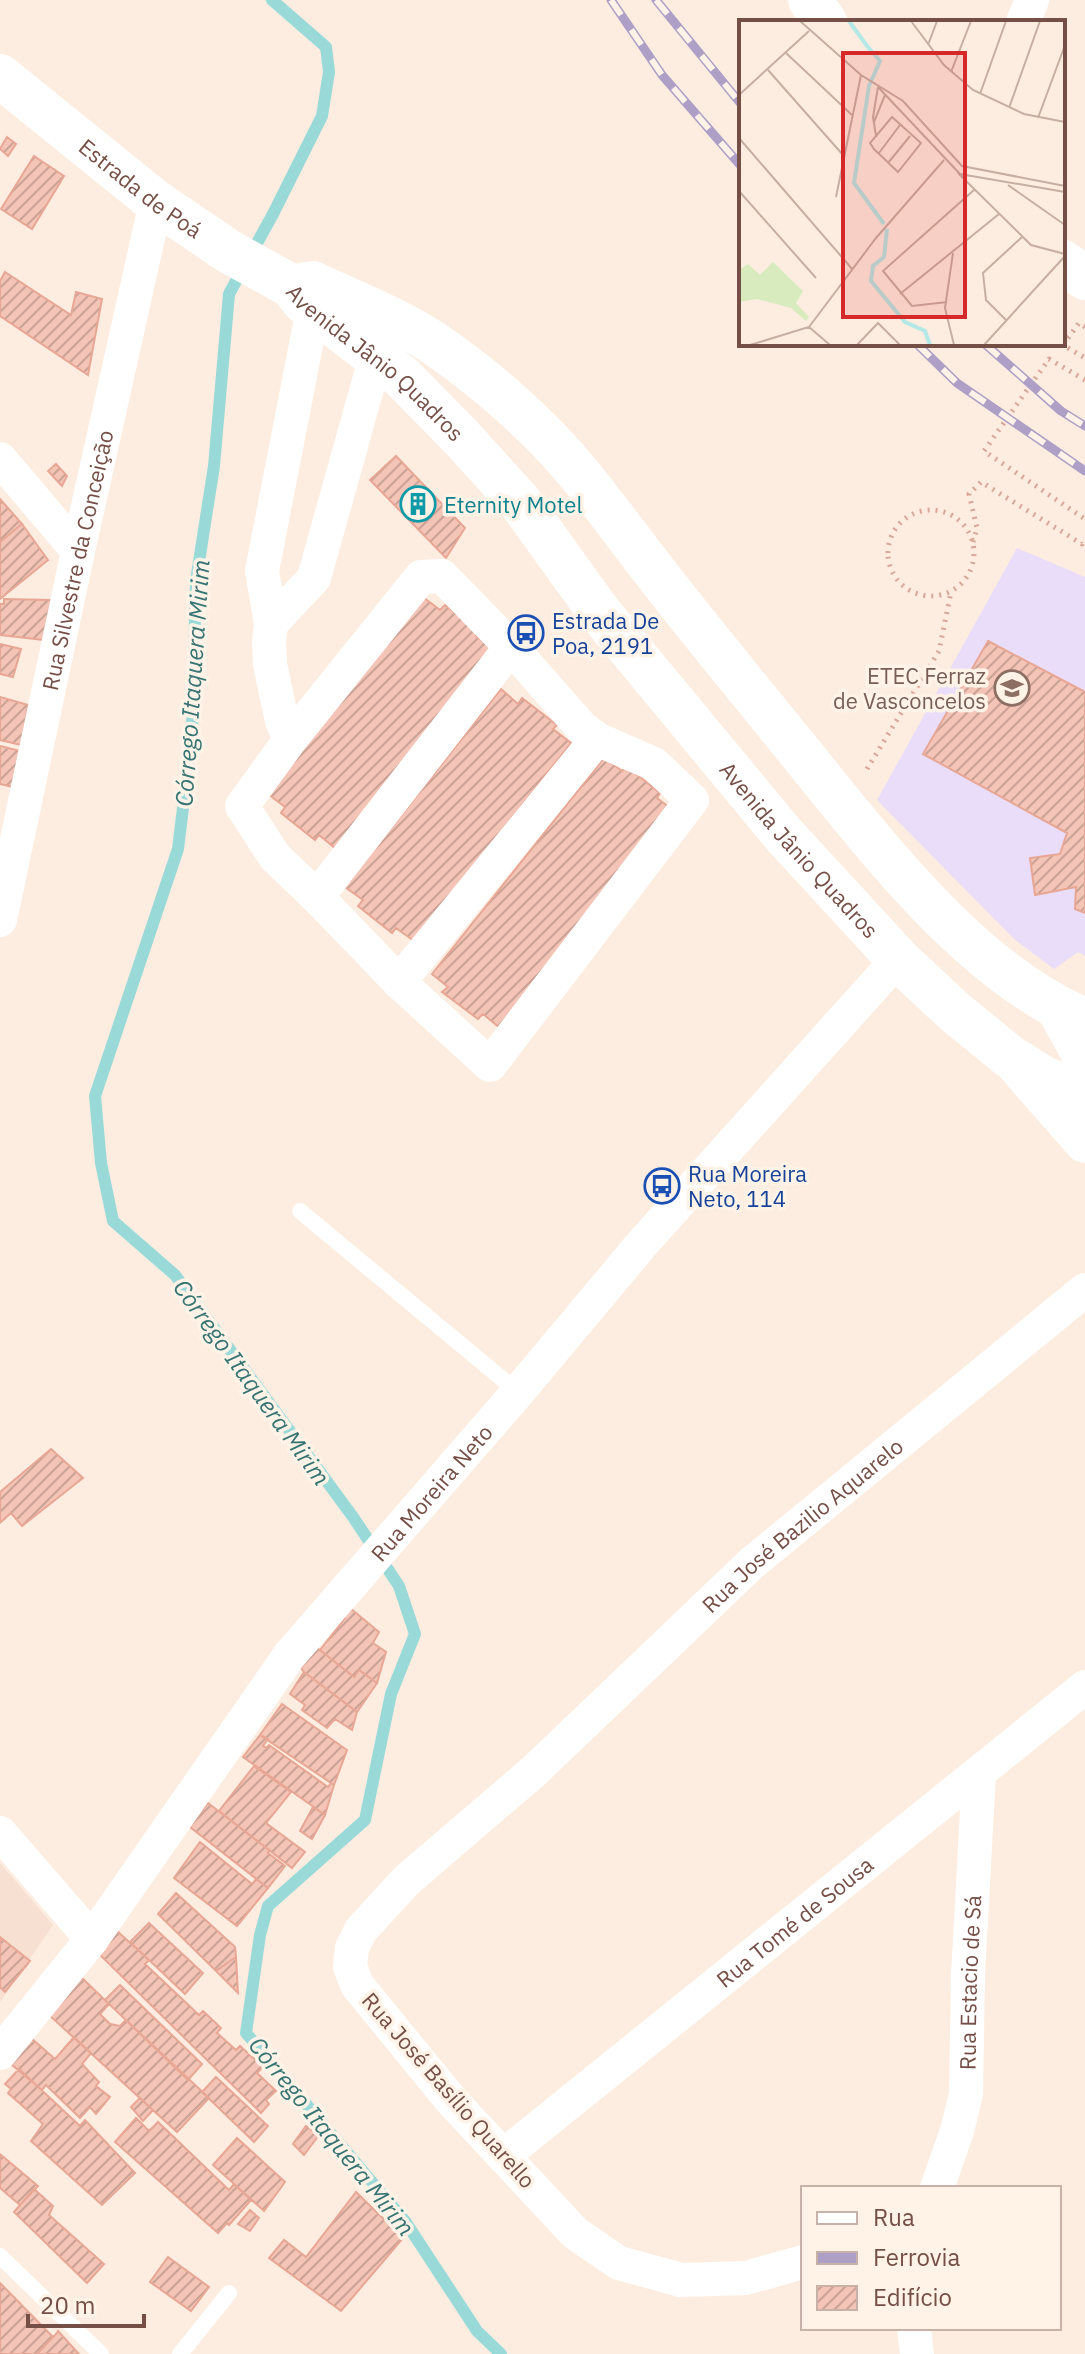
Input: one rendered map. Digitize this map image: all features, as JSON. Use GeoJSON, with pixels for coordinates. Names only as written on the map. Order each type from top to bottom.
{"type":"FeatureCollection","features":[{"type":"Feature","properties":{"kind":"main road"},"geometry":{"type":"LineString","coordinates":[[810,0],[824,20]]}},
{"type":"Feature","properties":{"kind":"main road","name":"Estrada de Poá"},"geometry":{"type":"LineString","coordinates":[[0,76],[156,202],[293,291]]}},
{"type":"Feature","properties":{"kind":"main road"},"geometry":{"type":"LineString","coordinates":[[1065,263],[1085,278]]}},
{"type":"Feature","properties":{"kind":"main road","name":"Avenida Jânio Quadros"},"geometry":{"type":"LineString","coordinates":[[293,291],[313,283],[404,326],[470,370],[535,428],[578,473],[669,591],[844,806],[940,918],[1022,985],[1071,1014]]}},
{"type":"Feature","properties":{"kind":"main road","name":"Avenida Jânio Quadros"},"geometry":{"type":"LineString","coordinates":[[293,291],[402,377],[520,502],[600,613],[783,834],[898,959],[956,1013],[1010,1057],[1045,1079],[1085,1092]]}},
{"type":"Feature","properties":{"kind":"main road"},"geometry":{"type":"LineString","coordinates":[[600,613],[631,600],[669,591]]}},
{"type":"Feature","properties":{"kind":"street"},"geometry":{"type":"LineString","coordinates":[[1024,20],[1032,0]]}},
{"type":"Feature","properties":{"kind":"street","name":"Rua Silvestre da Conceição"},"geometry":{"type":"LineString","coordinates":[[0,917],[156,202]]}},
{"type":"Feature","properties":{"kind":"street"},"geometry":{"type":"LineString","coordinates":[[290,740],[282,721],[270,664],[271,624],[262,571],[293,291]]}},
{"type":"Feature","properties":{"kind":"street"},"geometry":{"type":"LineString","coordinates":[[271,624],[314,578],[376,356]]}},
{"type":"Feature","properties":{"kind":"street"},"geometry":{"type":"LineString","coordinates":[[0,459],[78,551]]}},
{"type":"Feature","properties":{"kind":"street"},"geometry":{"type":"LineString","coordinates":[[442,576],[511,647],[582,728],[597,739],[654,764],[692,800],[490,1065],[399,982],[275,857],[242,806],[290,740],[421,577],[442,576]]}},
{"type":"Feature","properties":{"kind":"street"},"geometry":{"type":"LineString","coordinates":[[317,897],[511,647]]}},
{"type":"Feature","properties":{"kind":"street"},"geometry":{"type":"LineString","coordinates":[[399,982],[597,739]]}},
{"type":"Feature","properties":{"kind":"street","name":"Rua Moreira Neto"},"geometry":{"type":"LineString","coordinates":[[0,2053],[92,1939],[289,1656],[641,1245],[898,959]]}},
{"type":"Feature","properties":{"kind":"street"},"geometry":{"type":"LineString","coordinates":[[1071,1014],[1085,1059]]}},
{"type":"Feature","properties":{"kind":"street"},"geometry":{"type":"LineString","coordinates":[[1010,1057],[1085,1142]]}},
{"type":"Feature","properties":{"kind":"street","name":"Rua José Bazilio Aquarelo"},"geometry":{"type":"LineString","coordinates":[[533,1772],[752,1563],[1085,1290]]}},
{"type":"Feature","properties":{"kind":"street","name":"Rua Tomé de Sousa"},"geometry":{"type":"LineString","coordinates":[[503,2156],[1085,1687]]}},
{"type":"Feature","properties":{"kind":"street","name":"Rua José Basílio Quarello"},"geometry":{"type":"LineString","coordinates":[[533,1772],[407,1880],[361,1930],[352,1948],[350,1966],[357,1985],[451,2100],[575,2233],[619,2263],[681,2280],[746,2278],[801,2263]]}},
{"type":"Feature","properties":{"kind":"street","name":"Rua Estacio de Sá"},"geometry":{"type":"LineString","coordinates":[[938,2186],[966,2094],[968,1975],[979,1774]]}},
{"type":"Feature","properties":{"kind":"street"},"geometry":{"type":"LineString","coordinates":[[0,1833],[92,1939]]}},
{"type":"Feature","properties":{"kind":"street"},"geometry":{"type":"LineString","coordinates":[[914,2330],[917,2354]]}},
{"type":"Feature","properties":{"kind":"lane"},"geometry":{"type":"LineString","coordinates":[[300,1211],[518,1392]]}},
{"type":"Feature","properties":{"kind":"lane"},"geometry":{"type":"LineString","coordinates":[[0,2256],[101,2354]]}},
{"type":"Feature","properties":{"kind":"lane"},"geometry":{"type":"LineString","coordinates":[[180,2354],[229,2293]]}},
{"type":"Feature","properties":{"kind":"path"},"geometry":{"type":"LineString","coordinates":[[1065,342],[1079,323],[1085,327]]}},
{"type":"Feature","properties":{"kind":"path"},"geometry":{"type":"LineString","coordinates":[[1065,346],[1085,358]]}},
{"type":"Feature","properties":{"kind":"path"},"geometry":{"type":"LineString","coordinates":[[1085,380],[1049,359],[984,451],[1085,519]]}},
{"type":"Feature","properties":{"kind":"path"},"geometry":{"type":"LineString","coordinates":[[973,542],[967,529],[957,519],[944,512],[930,510],[903,520],[894,530],[887,557],[891,571],[910,592],[924,597],[952,591],[971,571],[977,528],[969,494],[981,482],[1082,544],[1085,540]]}},
{"type":"Feature","properties":{"kind":"path"},"geometry":{"type":"LineString","coordinates":[[844,806],[939,651],[952,591]]}},
{"type":"Feature","properties":{"kind":"shaded area","name":"ETEC Ferraz de Vasconcelos"},"geometry":{"type":"Polygon","coordinates":[[[1017,548],[1085,577],[1085,956],[1078,952],[1054,969],[1014,939],[877,800],[1017,548]]]}},
{"type":"Feature","properties":{"kind":"shaded area"},"geometry":{"type":"Polygon","coordinates":[[[0,1863],[53,1925],[0,2002],[0,1863]]]}},
{"type":"Feature","properties":{"kind":"building"},"geometry":{"type":"Polygon","coordinates":[[[7,137],[16,144],[8,156],[0,149],[7,137]]]}},
{"type":"Feature","properties":{"kind":"building"},"geometry":{"type":"Polygon","coordinates":[[[34,156],[64,176],[32,229],[1,209],[34,156]]]}},
{"type":"Feature","properties":{"kind":"building"},"geometry":{"type":"Polygon","coordinates":[[[5,272],[71,315],[76,292],[102,299],[88,375],[0,316],[0,281],[5,272]]]}},
{"type":"Feature","properties":{"kind":"building","name":"Eternity Motel"},"geometry":{"type":"Polygon","coordinates":[[[396,456],[465,528],[446,558],[370,480],[396,456]]]}},
{"type":"Feature","properties":{"kind":"building"},"geometry":{"type":"Polygon","coordinates":[[[56,464],[67,476],[62,486],[48,471],[56,464]]]}},
{"type":"Feature","properties":{"kind":"building"},"geometry":{"type":"Polygon","coordinates":[[[0,499],[22,524],[0,542],[0,499]]]}},
{"type":"Feature","properties":{"kind":"building"},"geometry":{"type":"Polygon","coordinates":[[[22,524],[48,560],[0,599],[0,542],[22,524]]]}},
{"type":"Feature","properties":{"kind":"building"},"geometry":{"type":"Polygon","coordinates":[[[423,597],[440,610],[445,605],[479,631],[476,636],[493,649],[336,849],[319,835],[315,840],[281,813],[285,807],[268,794],[423,597]]]}},
{"type":"Feature","properties":{"kind":"building"},"geometry":{"type":"Polygon","coordinates":[[[4,599],[51,600],[43,640],[0,635],[0,604],[4,604],[4,599]]]}},
{"type":"Feature","properties":{"kind":"building"},"geometry":{"type":"Polygon","coordinates":[[[988,641],[1085,692],[1085,913],[1075,909],[1076,887],[1035,895],[1030,858],[1060,854],[1067,833],[923,754],[988,641]]]}},
{"type":"Feature","properties":{"kind":"building"},"geometry":{"type":"Polygon","coordinates":[[[0,644],[21,649],[13,677],[0,674],[0,644]]]}},
{"type":"Feature","properties":{"kind":"building"},"geometry":{"type":"Polygon","coordinates":[[[501,689],[518,704],[522,698],[557,725],[553,729],[571,743],[414,941],[396,928],[392,933],[358,906],[363,900],[345,887],[501,689]]]}},
{"type":"Feature","properties":{"kind":"building"},"geometry":{"type":"Polygon","coordinates":[[[0,697],[28,705],[21,745],[0,740],[0,697]]]}},
{"type":"Feature","properties":{"kind":"building"},"geometry":{"type":"Polygon","coordinates":[[[0,746],[20,751],[13,787],[0,784],[0,746]]]}},
{"type":"Feature","properties":{"kind":"building"},"geometry":{"type":"Polygon","coordinates":[[[604,758],[622,771],[626,766],[660,793],[657,798],[674,811],[500,1028],[483,1014],[478,1019],[442,992],[448,987],[432,974],[604,758]]]}},
{"type":"Feature","properties":{"kind":"building"},"geometry":{"type":"Polygon","coordinates":[[[51,1449],[83,1478],[22,1526],[11,1513],[0,1523],[0,1492],[51,1449]]]}},
{"type":"Feature","properties":{"kind":"building"},"geometry":{"type":"Polygon","coordinates":[[[350,1608],[379,1632],[373,1643],[386,1652],[377,1683],[359,1670],[354,1677],[320,1650],[345,1618],[342,1615],[350,1608]]]}},
{"type":"Feature","properties":{"kind":"building"},"geometry":{"type":"Polygon","coordinates":[[[316,1647],[354,1677],[359,1670],[377,1683],[357,1712],[301,1668],[316,1647]]]}},
{"type":"Feature","properties":{"kind":"building"},"geometry":{"type":"Polygon","coordinates":[[[304,1672],[357,1712],[352,1730],[335,1719],[327,1728],[302,1710],[305,1705],[290,1694],[304,1672]]]}},
{"type":"Feature","properties":{"kind":"building"},"geometry":{"type":"Polygon","coordinates":[[[282,1704],[347,1750],[334,1785],[260,1735],[282,1704]]]}},
{"type":"Feature","properties":{"kind":"building"},"geometry":{"type":"Polygon","coordinates":[[[260,1735],[268,1739],[263,1746],[266,1748],[269,1745],[328,1787],[331,1783],[334,1785],[325,1815],[243,1757],[260,1735]]]}},
{"type":"Feature","properties":{"kind":"building"},"geometry":{"type":"Polygon","coordinates":[[[254,1766],[291,1792],[266,1823],[305,1852],[292,1868],[219,1811],[254,1766]]]}},
{"type":"Feature","properties":{"kind":"building"},"geometry":{"type":"Polygon","coordinates":[[[208,1803],[285,1866],[268,1888],[190,1827],[208,1803]]]}},
{"type":"Feature","properties":{"kind":"building"},"geometry":{"type":"Polygon","coordinates":[[[313,1807],[325,1815],[312,1839],[300,1831],[313,1807]]]}},
{"type":"Feature","properties":{"kind":"building"},"geometry":{"type":"Polygon","coordinates":[[[200,1842],[252,1884],[256,1879],[268,1888],[237,1926],[174,1878],[200,1842]]]}},
{"type":"Feature","properties":{"kind":"building"},"geometry":{"type":"Polygon","coordinates":[[[176,1893],[235,1947],[236,1957],[216,1971],[158,1914],[176,1893]]]}},
{"type":"Feature","properties":{"kind":"building"},"geometry":{"type":"Polygon","coordinates":[[[149,1923],[203,1973],[185,1994],[130,1942],[149,1923]]]}},
{"type":"Feature","properties":{"kind":"building"},"geometry":{"type":"Polygon","coordinates":[[[116,1930],[149,1960],[145,1964],[199,2015],[203,2011],[221,2028],[217,2033],[236,2050],[240,2046],[263,2067],[257,2073],[276,2091],[266,2100],[269,2104],[261,2113],[98,1953],[116,1930]]]}},
{"type":"Feature","properties":{"kind":"building"},"geometry":{"type":"Polygon","coordinates":[[[0,1937],[30,1961],[5,1992],[0,1987],[0,1937]]]}},
{"type":"Feature","properties":{"kind":"building"},"geometry":{"type":"Polygon","coordinates":[[[236,1957],[238,1993],[216,1971],[236,1957]]]}},
{"type":"Feature","properties":{"kind":"building"},"geometry":{"type":"Polygon","coordinates":[[[80,1976],[109,2004],[100,2014],[110,2024],[120,2026],[126,2020],[209,2098],[177,2132],[49,2015],[80,1976]]]}},
{"type":"Feature","properties":{"kind":"building"},"geometry":{"type":"Polygon","coordinates":[[[120,1985],[202,2064],[188,2080],[105,2000],[120,1985]]]}},
{"type":"Feature","properties":{"kind":"building"},"geometry":{"type":"Polygon","coordinates":[[[74,2037],[91,2053],[82,2064],[99,2082],[96,2086],[110,2097],[96,2114],[90,2107],[80,2118],[46,2085],[42,2090],[11,2064],[31,2038],[55,2059],[74,2037]]]}},
{"type":"Feature","properties":{"kind":"building"},"geometry":{"type":"Polygon","coordinates":[[[19,2069],[80,2126],[85,2120],[135,2173],[102,2205],[31,2141],[43,2124],[8,2093],[11,2089],[5,2084],[19,2069]]]}},
{"type":"Feature","properties":{"kind":"building"},"geometry":{"type":"Polygon","coordinates":[[[216,2077],[268,2126],[254,2142],[202,2092],[216,2077]]]}},
{"type":"Feature","properties":{"kind":"building"},"geometry":{"type":"Polygon","coordinates":[[[140,2098],[153,2110],[143,2121],[131,2107],[140,2098]]]}},
{"type":"Feature","properties":{"kind":"building"},"geometry":{"type":"Polygon","coordinates":[[[136,2118],[149,2131],[158,2122],[229,2190],[234,2184],[251,2200],[229,2225],[227,2223],[218,2233],[115,2142],[136,2118]]]}},
{"type":"Feature","properties":{"kind":"building"},"geometry":{"type":"Polygon","coordinates":[[[306,2126],[319,2135],[304,2155],[293,2144],[306,2126]]]}},
{"type":"Feature","properties":{"kind":"building"},"geometry":{"type":"Polygon","coordinates":[[[237,2138],[285,2182],[264,2211],[213,2165],[237,2138]]]}},
{"type":"Feature","properties":{"kind":"building"},"geometry":{"type":"Polygon","coordinates":[[[0,2154],[38,2186],[20,2205],[0,2188],[0,2154]]]}},
{"type":"Feature","properties":{"kind":"building"},"geometry":{"type":"Polygon","coordinates":[[[34,2189],[53,2206],[49,2215],[104,2264],[87,2283],[14,2212],[34,2189]]]}},
{"type":"Feature","properties":{"kind":"building"},"geometry":{"type":"Polygon","coordinates":[[[356,2192],[403,2238],[341,2311],[269,2258],[284,2240],[306,2257],[356,2192]]]}},
{"type":"Feature","properties":{"kind":"building"},"geometry":{"type":"Polygon","coordinates":[[[250,2210],[259,2218],[250,2231],[238,2224],[250,2210]]]}},
{"type":"Feature","properties":{"kind":"building"},"geometry":{"type":"Polygon","coordinates":[[[168,2257],[209,2287],[191,2311],[150,2282],[168,2257]]]}},
{"type":"Feature","properties":{"kind":"building"},"geometry":{"type":"Polygon","coordinates":[[[0,2283],[53,2337],[37,2354],[0,2354],[0,2283]]]}},
{"type":"Feature","properties":{"kind":"building"},"geometry":{"type":"Polygon","coordinates":[[[57,2333],[79,2354],[37,2354],[57,2333]]]}},
{"type":"Feature","properties":{"kind":"waterway","name":"Córrego Itaquera Mirim"},"geometry":{"type":"LineString","coordinates":[[272,0],[326,47],[329,72],[322,116],[229,294],[214,466],[196,581],[192,734],[178,849],[95,1096],[101,1163],[113,1221],[175,1275],[353,1517],[399,1586],[415,1634],[391,1694],[365,1820],[268,1906],[260,1935],[246,2033],[405,2221],[477,2331],[501,2354]]}},
{"type":"Feature","properties":{"kind":"railway"},"geometry":{"type":"LineString","coordinates":[[611,0],[662,75],[739,164]]}},
{"type":"Feature","properties":{"kind":"railway"},"geometry":{"type":"LineString","coordinates":[[656,0],[739,102]]}},
{"type":"Feature","properties":{"kind":"railway"},"geometry":{"type":"LineString","coordinates":[[919,346],[957,383],[1085,471]]}},
{"type":"Feature","properties":{"kind":"railway"},"geometry":{"type":"LineString","coordinates":[[987,346],[1061,411],[1085,426]]}},
{"type":"Feature","properties":{"kind":"place","name":"Eternity Motel"},"geometry":{"type":"Point","coordinates":[418,504]}},
{"type":"Feature","properties":{"kind":"place","name":"Estrada De Poa, 2191"},"geometry":{"type":"Point","coordinates":[526,633]}},
{"type":"Feature","properties":{"kind":"place","name":"ETEC Ferraz de Vasconcelos"},"geometry":{"type":"Point","coordinates":[1012,688]}},
{"type":"Feature","properties":{"kind":"place","name":"Rua Moreira Neto, 114"},"geometry":{"type":"Point","coordinates":[662,1186]}}]}
